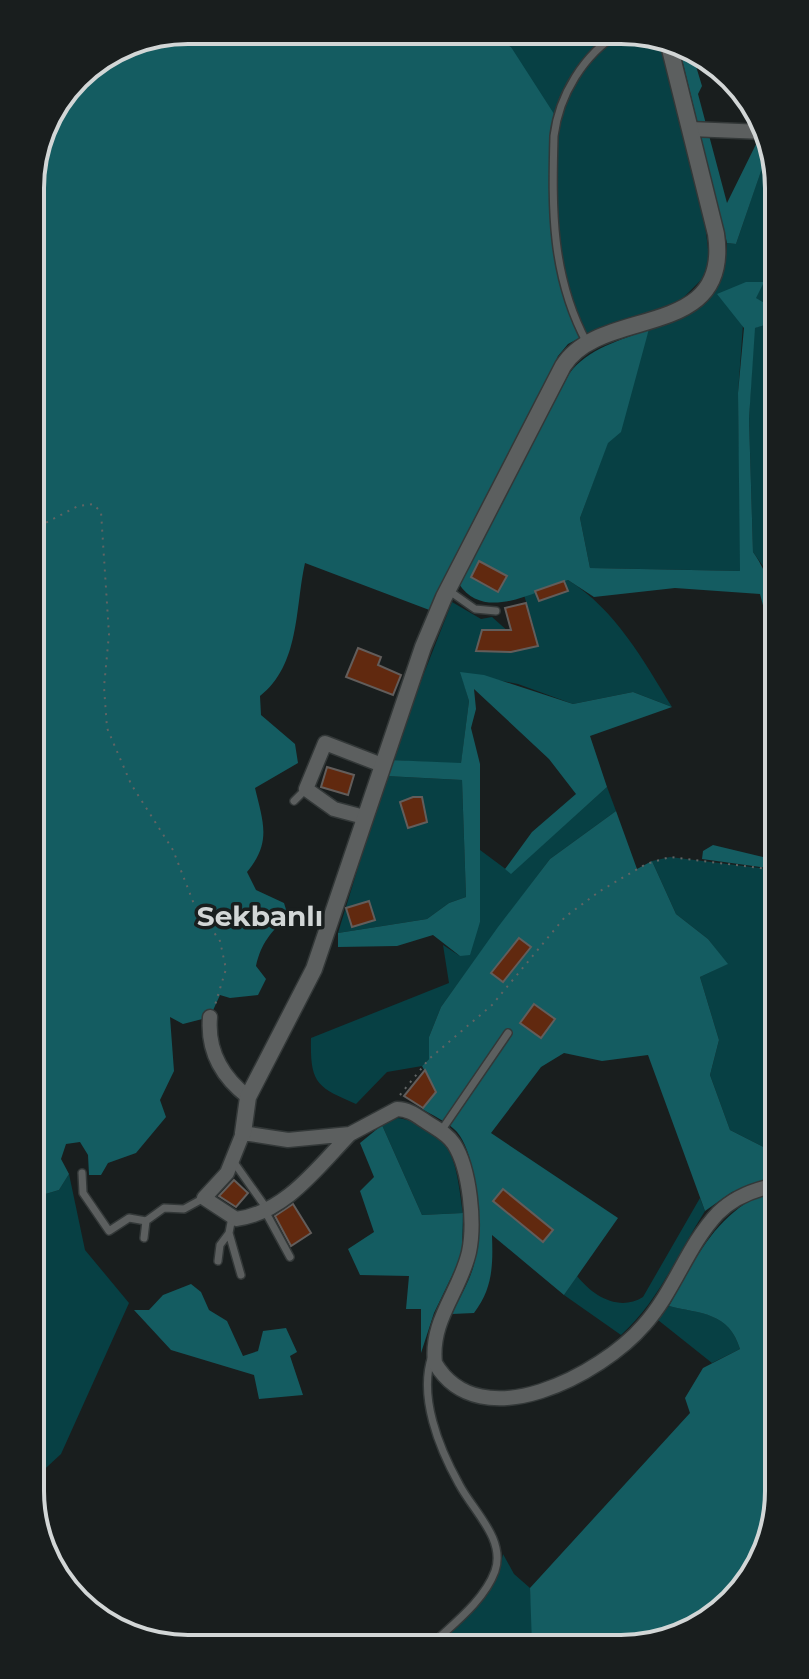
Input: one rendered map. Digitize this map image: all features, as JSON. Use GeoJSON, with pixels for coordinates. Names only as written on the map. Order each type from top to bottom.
{"type":"FeatureCollection","features":[{"type":"Feature","properties":{"kind":"street"},"geometry":{"type":"LineString","coordinates":[[671,54],[716,234],[719,253],[714,278],[687,305],[588,345],[573,353],[563,366],[448,590],[423,647],[314,969],[248,1097],[243,1133],[233,1161],[204,1198],[232,1217],[244,1218],[266,1210],[303,1182],[350,1134],[391,1110],[404,1109],[441,1131],[456,1147],[464,1170],[470,1245],[463,1271],[436,1329],[434,1350],[441,1373],[473,1395],[510,1398],[551,1387],[603,1358],[644,1326],[696,1241],[720,1211],[735,1199],[765,1189]]}},
{"type":"Feature","properties":{"kind":"street"},"geometry":{"type":"LineString","coordinates":[[690,129],[753,132]]}},
{"type":"Feature","properties":{"kind":"street"},"geometry":{"type":"LineString","coordinates":[[364,817],[334,809],[306,789],[325,743],[382,765]]}},
{"type":"Feature","properties":{"kind":"street"},"geometry":{"type":"LineString","coordinates":[[210,1017],[210,1041],[220,1068],[228,1081],[248,1097]]}},
{"type":"Feature","properties":{"kind":"street"},"geometry":{"type":"LineString","coordinates":[[243,1133],[288,1140],[350,1134]]}},
{"type":"Feature","properties":{"kind":"lane"},"geometry":{"type":"LineString","coordinates":[[588,345],[571,310],[557,262],[554,136],[556,117],[578,73],[604,44]]}},
{"type":"Feature","properties":{"kind":"lane"},"geometry":{"type":"LineString","coordinates":[[448,590],[475,609],[496,611]]}},
{"type":"Feature","properties":{"kind":"lane"},"geometry":{"type":"LineString","coordinates":[[294,801],[306,789]]}},
{"type":"Feature","properties":{"kind":"lane"},"geometry":{"type":"LineString","coordinates":[[441,1131],[508,1033]]}},
{"type":"Feature","properties":{"kind":"lane"},"geometry":{"type":"LineString","coordinates":[[233,1161],[266,1210],[290,1257]]}},
{"type":"Feature","properties":{"kind":"lane"},"geometry":{"type":"LineString","coordinates":[[82,1173],[83,1193],[109,1231],[129,1218],[146,1221],[164,1208],[184,1209],[204,1198]]}},
{"type":"Feature","properties":{"kind":"lane"},"geometry":{"type":"LineString","coordinates":[[218,1261],[220,1245],[229,1233],[232,1217]]}},
{"type":"Feature","properties":{"kind":"lane"},"geometry":{"type":"LineString","coordinates":[[144,1238],[146,1221]]}},
{"type":"Feature","properties":{"kind":"lane"},"geometry":{"type":"LineString","coordinates":[[229,1233],[241,1275]]}},
{"type":"Feature","properties":{"kind":"lane"},"geometry":{"type":"LineString","coordinates":[[434,1350],[426,1379],[433,1419],[454,1476],[495,1541],[497,1561],[483,1592],[441,1635]]}},
{"type":"Feature","properties":{"kind":"path"},"geometry":{"type":"LineString","coordinates":[[44,524],[78,506],[93,504],[101,512],[109,634],[104,687],[107,728],[131,784],[173,850],[194,904],[220,941],[226,969],[210,1017]]}},
{"type":"Feature","properties":{"kind":"path"},"geometry":{"type":"LineString","coordinates":[[391,1110],[429,1059],[492,1005],[565,917],[600,891],[652,861],[670,857],[765,869]]}},
{"type":"Feature","properties":{"kind":"shaded area"},"geometry":{"type":"Polygon","coordinates":[[[506,44],[630,44],[662,51],[704,216],[709,257],[705,276],[680,301],[583,336],[571,310],[511,47],[506,44]]]}},
{"type":"Feature","properties":{"kind":"shaded area"},"geometry":{"type":"Polygon","coordinates":[[[506,44],[511,47],[556,117],[554,241],[583,336],[568,344],[558,356],[516,450],[432,611],[305,563],[289,652],[273,683],[260,696],[261,715],[295,744],[298,763],[255,788],[263,822],[263,841],[247,872],[256,890],[284,903],[288,916],[268,938],[258,958],[256,966],[266,979],[258,995],[230,998],[220,995],[210,1017],[183,1024],[170,1017],[174,1071],[160,1100],[166,1117],[136,1153],[108,1163],[101,1175],[89,1175],[88,1155],[80,1142],[66,1144],[61,1159],[69,1174],[59,1190],[44,1194],[44,179],[55,133],[74,100],[100,74],[124,59],[169,45],[506,44]]]}},
{"type":"Feature","properties":{"kind":"shaded area"},"geometry":{"type":"Polygon","coordinates":[[[682,58],[696,65],[702,86],[698,94],[727,203],[757,142],[760,151],[763,165],[736,244],[727,243],[682,58]]]}},
{"type":"Feature","properties":{"kind":"shaded area"},"geometry":{"type":"Polygon","coordinates":[[[763,165],[765,304],[755,298],[763,282],[746,283],[738,393],[741,571],[590,568],[580,518],[649,329],[696,309],[706,301],[721,280],[727,243],[736,244],[763,165]]]}},
{"type":"Feature","properties":{"kind":"shaded area"},"geometry":{"type":"Polygon","coordinates":[[[746,282],[764,282],[756,298],[765,303],[765,325],[755,328],[749,419],[753,552],[765,573],[765,613],[760,594],[675,588],[594,597],[568,580],[510,601],[482,601],[469,595],[459,584],[569,374],[595,352],[649,329],[621,432],[608,443],[580,518],[590,568],[740,571],[738,393],[744,328],[717,294],[746,282]]]}},
{"type":"Feature","properties":{"kind":"shaded area"},"geometry":{"type":"Polygon","coordinates":[[[765,325],[765,569],[753,552],[749,419],[754,328],[765,325]]]}},
{"type":"Feature","properties":{"kind":"shaded area"},"geometry":{"type":"Polygon","coordinates":[[[568,580],[614,621],[672,707],[633,692],[573,704],[518,684],[461,673],[469,701],[461,764],[390,760],[452,602],[481,619],[492,617],[511,634],[534,628],[524,595],[535,591],[540,601],[567,591],[565,581],[568,580]]]}},
{"type":"Feature","properties":{"kind":"shaded area"},"geometry":{"type":"Polygon","coordinates":[[[460,672],[484,675],[573,704],[633,692],[672,707],[590,736],[607,787],[511,874],[505,869],[532,832],[576,794],[549,759],[474,689],[476,709],[471,728],[480,764],[480,922],[470,955],[460,956],[433,935],[397,946],[338,947],[338,933],[427,919],[449,903],[466,897],[462,780],[386,776],[390,760],[461,763],[469,701],[460,672]]]}},
{"type":"Feature","properties":{"kind":"shaded area"},"geometry":{"type":"Polygon","coordinates":[[[386,776],[462,780],[466,897],[449,903],[427,919],[338,933],[386,776]]]}},
{"type":"Feature","properties":{"kind":"shaded area"},"geometry":{"type":"Polygon","coordinates":[[[607,787],[616,811],[550,859],[441,1007],[429,1037],[429,1059],[422,1066],[387,1072],[356,1104],[324,1088],[314,1074],[311,1038],[449,983],[443,945],[460,956],[480,922],[480,850],[511,873],[607,787]]]}},
{"type":"Feature","properties":{"kind":"shaded area"},"geometry":{"type":"Polygon","coordinates":[[[616,811],[637,869],[652,861],[676,914],[708,939],[728,964],[700,977],[719,1040],[710,1075],[730,1130],[765,1148],[765,1181],[732,1192],[705,1211],[648,1055],[602,1061],[564,1053],[541,1067],[491,1133],[618,1218],[564,1295],[492,1235],[492,1266],[480,1304],[474,1313],[452,1314],[471,1274],[476,1255],[476,1196],[469,1156],[462,1140],[454,1129],[422,1109],[436,1092],[422,1066],[429,1059],[429,1037],[441,1007],[550,859],[616,811]]]}},
{"type":"Feature","properties":{"kind":"shaded area"},"geometry":{"type":"Polygon","coordinates":[[[713,845],[765,857],[765,868],[702,859],[703,851],[713,845]]]}},
{"type":"Feature","properties":{"kind":"shaded area"},"geometry":{"type":"Polygon","coordinates":[[[670,857],[765,869],[765,1148],[730,1130],[710,1075],[719,1040],[700,977],[727,964],[708,939],[676,914],[652,861],[670,857]]]}},
{"type":"Feature","properties":{"kind":"shaded area"},"geometry":{"type":"Polygon","coordinates":[[[398,1118],[417,1123],[442,1140],[454,1164],[463,1213],[422,1215],[382,1125],[398,1118]]]}},
{"type":"Feature","properties":{"kind":"shaded area"},"geometry":{"type":"Polygon","coordinates":[[[382,1125],[422,1215],[463,1213],[462,1255],[434,1313],[421,1353],[421,1309],[406,1309],[409,1276],[360,1275],[348,1249],[374,1232],[360,1191],[374,1177],[360,1143],[382,1125]]]}},
{"type":"Feature","properties":{"kind":"shaded area"},"geometry":{"type":"Polygon","coordinates":[[[69,1174],[85,1250],[129,1303],[61,1454],[44,1470],[44,1194],[59,1190],[69,1174]]]}},
{"type":"Feature","properties":{"kind":"shaded area"},"geometry":{"type":"Polygon","coordinates":[[[765,1193],[765,1500],[757,1537],[746,1563],[716,1599],[701,1611],[667,1627],[640,1634],[532,1635],[530,1588],[690,1413],[685,1398],[703,1368],[740,1349],[729,1328],[721,1321],[703,1313],[669,1306],[708,1240],[732,1213],[765,1193]]]}},
{"type":"Feature","properties":{"kind":"shaded area"},"geometry":{"type":"Polygon","coordinates":[[[700,1198],[705,1211],[657,1292],[621,1335],[564,1295],[577,1276],[607,1300],[625,1303],[643,1297],[700,1198]]]}},
{"type":"Feature","properties":{"kind":"shaded area"},"geometry":{"type":"Polygon","coordinates":[[[191,1284],[201,1292],[209,1310],[227,1321],[243,1356],[258,1351],[263,1331],[286,1328],[297,1352],[290,1356],[303,1395],[259,1399],[254,1375],[171,1350],[134,1310],[149,1310],[163,1295],[191,1284]]]}},
{"type":"Feature","properties":{"kind":"shaded area"},"geometry":{"type":"Polygon","coordinates":[[[669,1306],[703,1313],[721,1321],[729,1328],[740,1349],[712,1363],[658,1320],[669,1306]]]}},
{"type":"Feature","properties":{"kind":"shaded area"},"geometry":{"type":"Polygon","coordinates":[[[503,1554],[514,1574],[530,1588],[533,1635],[448,1635],[487,1594],[503,1554]]]}},
{"type":"Feature","properties":{"kind":"building"},"geometry":{"type":"Polygon","coordinates":[[[479,561],[507,576],[498,592],[471,577],[479,561]]]}},
{"type":"Feature","properties":{"kind":"building"},"geometry":{"type":"Polygon","coordinates":[[[564,581],[568,591],[539,601],[535,591],[564,581]]]}},
{"type":"Feature","properties":{"kind":"building"},"geometry":{"type":"Polygon","coordinates":[[[526,603],[538,646],[511,652],[476,651],[482,630],[511,630],[505,608],[526,603]]]}},
{"type":"Feature","properties":{"kind":"building"},"geometry":{"type":"Polygon","coordinates":[[[358,648],[381,657],[378,665],[401,675],[393,695],[346,677],[358,648]]]}},
{"type":"Feature","properties":{"kind":"building"},"geometry":{"type":"Polygon","coordinates":[[[327,767],[354,775],[348,795],[321,787],[327,767]]]}},
{"type":"Feature","properties":{"kind":"building"},"geometry":{"type":"Polygon","coordinates":[[[422,797],[427,822],[408,828],[400,802],[422,797]]]}},
{"type":"Feature","properties":{"kind":"building"},"geometry":{"type":"Polygon","coordinates":[[[369,901],[375,920],[352,927],[346,908],[369,901]]]}},
{"type":"Feature","properties":{"kind":"building"},"geometry":{"type":"Polygon","coordinates":[[[519,938],[531,947],[503,982],[491,973],[519,938]]]}},
{"type":"Feature","properties":{"kind":"building"},"geometry":{"type":"Polygon","coordinates":[[[534,1004],[555,1019],[541,1038],[520,1023],[534,1004]]]}},
{"type":"Feature","properties":{"kind":"building"},"geometry":{"type":"Polygon","coordinates":[[[425,1070],[436,1092],[423,1108],[404,1096],[425,1070]]]}},
{"type":"Feature","properties":{"kind":"building"},"geometry":{"type":"Polygon","coordinates":[[[234,1180],[248,1193],[236,1207],[219,1196],[234,1180]]]}},
{"type":"Feature","properties":{"kind":"building"},"geometry":{"type":"Polygon","coordinates":[[[503,1189],[553,1230],[543,1242],[493,1201],[503,1189]]]}},
{"type":"Feature","properties":{"kind":"building"},"geometry":{"type":"Polygon","coordinates":[[[293,1204],[311,1233],[291,1246],[275,1216],[293,1204]]]}},
{"type":"Feature","properties":{"kind":"district","name":"Sekbanlı"},"geometry":{"type":"Point","coordinates":[260,916]}}]}
